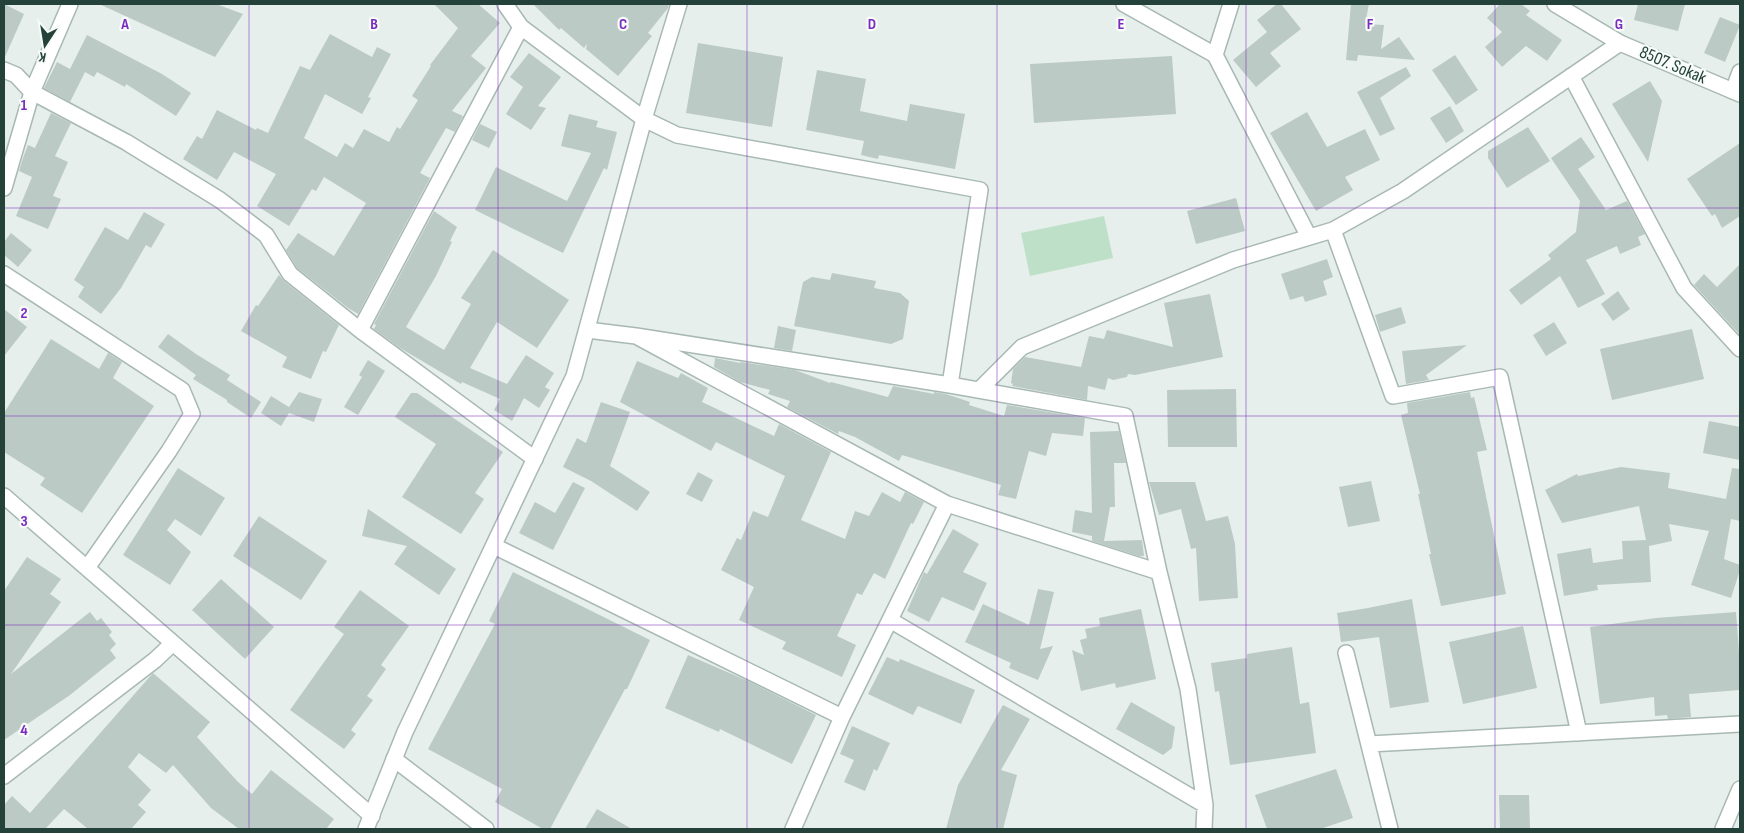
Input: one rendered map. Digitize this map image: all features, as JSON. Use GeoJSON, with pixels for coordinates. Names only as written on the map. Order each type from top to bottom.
{"type":"FeatureCollection","features":[{"type":"Feature","properties":{"kind":"street"},"geometry":{"type":"LineString","coordinates":[[4,188],[32,92],[70,4]]}},
{"type":"Feature","properties":{"kind":"street"},"geometry":{"type":"LineString","coordinates":[[505,4],[521,27],[644,119],[677,135],[980,190],[950,385]]}},
{"type":"Feature","properties":{"kind":"street"},"geometry":{"type":"LineString","coordinates":[[4,496],[173,643],[369,823],[405,732],[574,376],[644,119],[679,4]]}},
{"type":"Feature","properties":{"kind":"street"},"geometry":{"type":"LineString","coordinates":[[1124,4],[1214,55],[1310,238]]}},
{"type":"Feature","properties":{"kind":"street"},"geometry":{"type":"LineString","coordinates":[[1214,55],[1231,4]]}},
{"type":"Feature","properties":{"kind":"street","name":"8507. Sokak"},"geometry":{"type":"LineString","coordinates":[[1555,4],[1620,43],[1737,93]]}},
{"type":"Feature","properties":{"kind":"street"},"geometry":{"type":"LineString","coordinates":[[360,330],[521,27]]}},
{"type":"Feature","properties":{"kind":"street"},"geometry":{"type":"LineString","coordinates":[[979,390],[1022,348],[1233,260],[1333,230],[1403,191],[1620,43]]}},
{"type":"Feature","properties":{"kind":"street"},"geometry":{"type":"LineString","coordinates":[[4,70],[16,76],[32,92],[126,142],[220,200],[266,235],[290,274],[360,330],[535,459]]}},
{"type":"Feature","properties":{"kind":"street"},"geometry":{"type":"LineString","coordinates":[[1737,93],[1740,72]]}},
{"type":"Feature","properties":{"kind":"street"},"geometry":{"type":"LineString","coordinates":[[1571,76],[1684,288],[1740,349]]}},
{"type":"Feature","properties":{"kind":"street"},"geometry":{"type":"LineString","coordinates":[[1333,230],[1393,396],[1500,377],[1579,733]]}},
{"type":"Feature","properties":{"kind":"street"},"geometry":{"type":"LineString","coordinates":[[4,274],[182,390],[192,414],[169,451],[87,568]]}},
{"type":"Feature","properties":{"kind":"street"},"geometry":{"type":"LineString","coordinates":[[588,330],[950,385],[1125,416],[1159,572],[1188,689],[1205,805],[1204,829]]}},
{"type":"Feature","properties":{"kind":"street"},"geometry":{"type":"LineString","coordinates":[[636,336],[947,504],[1159,572]]}},
{"type":"Feature","properties":{"kind":"street"},"geometry":{"type":"LineString","coordinates":[[793,829],[842,717],[947,504]]}},
{"type":"Feature","properties":{"kind":"street"},"geometry":{"type":"LineString","coordinates":[[494,546],[842,717]]}},
{"type":"Feature","properties":{"kind":"street"},"geometry":{"type":"LineString","coordinates":[[890,620],[1205,805]]}},
{"type":"Feature","properties":{"kind":"street"},"geometry":{"type":"LineString","coordinates":[[4,776],[148,666],[173,643]]}},
{"type":"Feature","properties":{"kind":"street"},"geometry":{"type":"LineString","coordinates":[[1346,653],[1390,829]]}},
{"type":"Feature","properties":{"kind":"street"},"geometry":{"type":"LineString","coordinates":[[1369,744],[1740,724]]}},
{"type":"Feature","properties":{"kind":"street"},"geometry":{"type":"LineString","coordinates":[[394,759],[486,829]]}},
{"type":"Feature","properties":{"kind":"street"},"geometry":{"type":"LineString","coordinates":[[1723,829],[1740,789]]}},
{"type":"Feature","properties":{"kind":"green space"},"geometry":{"type":"Polygon","coordinates":[[[1104,216],[1113,258],[1030,276],[1021,233],[1104,216]]]}},
{"type":"Feature","properties":{"kind":"building"},"geometry":{"type":"Polygon","coordinates":[[[4,4],[24,14],[4,59],[4,4]]]}},
{"type":"Feature","properties":{"kind":"building"},"geometry":{"type":"Polygon","coordinates":[[[99,4],[216,4],[243,14],[215,57],[99,4]]]}},
{"type":"Feature","properties":{"kind":"building"},"geometry":{"type":"Polygon","coordinates":[[[434,4],[478,4],[500,23],[471,56],[486,68],[452,111],[463,116],[455,132],[446,128],[420,173],[430,178],[358,314],[297,268],[286,250],[298,233],[334,256],[366,203],[324,177],[316,191],[312,189],[289,226],[257,206],[276,174],[234,152],[217,180],[183,159],[197,136],[202,139],[217,110],[256,130],[257,128],[268,133],[300,66],[310,70],[330,34],[372,57],[377,47],[391,54],[368,97],[371,98],[362,114],[325,94],[304,138],[337,157],[345,143],[353,148],[364,129],[389,142],[397,127],[400,129],[418,100],[412,96],[430,65],[458,28],[434,4]]]}},
{"type":"Feature","properties":{"kind":"building"},"geometry":{"type":"Polygon","coordinates":[[[533,4],[669,4],[668,8],[648,33],[652,36],[618,76],[586,49],[587,44],[584,48],[561,28],[559,30],[533,4]]]}},
{"type":"Feature","properties":{"kind":"building"},"geometry":{"type":"Polygon","coordinates":[[[1277,4],[1281,4],[1301,29],[1270,53],[1281,66],[1256,87],[1233,60],[1267,32],[1257,20],[1277,4]]]}},
{"type":"Feature","properties":{"kind":"building"},"geometry":{"type":"Polygon","coordinates":[[[1351,4],[1369,4],[1365,24],[1384,25],[1381,49],[1399,37],[1415,60],[1358,55],[1357,61],[1346,60],[1351,4]]]}},
{"type":"Feature","properties":{"kind":"building"},"geometry":{"type":"Polygon","coordinates":[[[1500,4],[1521,4],[1530,11],[1526,15],[1562,40],[1547,61],[1526,46],[1502,67],[1485,47],[1502,32],[1487,18],[1500,4]]]}},
{"type":"Feature","properties":{"kind":"building"},"geometry":{"type":"Polygon","coordinates":[[[1638,4],[1685,4],[1678,31],[1634,20],[1638,4]]]}},
{"type":"Feature","properties":{"kind":"building"},"geometry":{"type":"Polygon","coordinates":[[[1720,17],[1740,25],[1725,62],[1704,53],[1720,17]]]}},
{"type":"Feature","properties":{"kind":"building"},"geometry":{"type":"Polygon","coordinates":[[[87,35],[162,74],[191,93],[176,116],[126,84],[125,87],[97,72],[94,77],[85,72],[70,102],[44,88],[57,62],[70,69],[87,35]]]}},
{"type":"Feature","properties":{"kind":"building"},"geometry":{"type":"Polygon","coordinates":[[[698,43],[783,57],[772,127],[686,113],[698,43]]]}},
{"type":"Feature","properties":{"kind":"building"},"geometry":{"type":"Polygon","coordinates":[[[529,53],[561,77],[538,106],[546,108],[531,130],[506,114],[523,87],[510,77],[529,53]]]}},
{"type":"Feature","properties":{"kind":"building"},"geometry":{"type":"Polygon","coordinates":[[[1455,55],[1478,90],[1456,105],[1432,70],[1455,55]]]}},
{"type":"Feature","properties":{"kind":"building"},"geometry":{"type":"Polygon","coordinates":[[[1172,56],[1176,114],[1034,123],[1030,64],[1172,56]]]}},
{"type":"Feature","properties":{"kind":"building"},"geometry":{"type":"Polygon","coordinates":[[[1406,67],[1411,76],[1380,98],[1395,129],[1380,136],[1357,92],[1406,67]]]}},
{"type":"Feature","properties":{"kind":"building"},"geometry":{"type":"Polygon","coordinates":[[[817,70],[866,79],[860,111],[907,121],[910,104],[965,114],[955,169],[879,155],[878,159],[861,155],[864,141],[806,130],[817,70]]]}},
{"type":"Feature","properties":{"kind":"building"},"geometry":{"type":"Polygon","coordinates":[[[1650,81],[1662,101],[1648,162],[1612,104],[1650,81]]]}},
{"type":"Feature","properties":{"kind":"building"},"geometry":{"type":"Polygon","coordinates":[[[1450,106],[1464,131],[1446,143],[1430,118],[1450,106]]]}},
{"type":"Feature","properties":{"kind":"building"},"geometry":{"type":"Polygon","coordinates":[[[1307,112],[1327,147],[1365,129],[1380,160],[1345,177],[1353,190],[1316,211],[1270,133],[1307,112]]]}},
{"type":"Feature","properties":{"kind":"building"},"geometry":{"type":"Polygon","coordinates":[[[51,113],[71,123],[55,156],[68,162],[53,196],[61,199],[48,229],[16,216],[32,177],[19,171],[23,158],[28,145],[35,148],[51,113]]]}},
{"type":"Feature","properties":{"kind":"building"},"geometry":{"type":"Polygon","coordinates":[[[569,114],[598,121],[596,127],[617,132],[607,170],[604,168],[563,253],[475,210],[496,167],[567,201],[591,153],[561,146],[569,114]]]}},
{"type":"Feature","properties":{"kind":"building"},"geometry":{"type":"Polygon","coordinates":[[[480,124],[497,132],[489,148],[472,140],[480,124]]]}},
{"type":"Feature","properties":{"kind":"building"},"geometry":{"type":"Polygon","coordinates":[[[1528,127],[1550,161],[1507,188],[1488,158],[1488,151],[1528,127]]]}},
{"type":"Feature","properties":{"kind":"building"},"geometry":{"type":"Polygon","coordinates":[[[1581,137],[1595,157],[1578,169],[1606,210],[1627,201],[1645,234],[1638,237],[1641,245],[1620,254],[1617,246],[1586,260],[1605,294],[1578,308],[1560,276],[1521,305],[1509,290],[1551,259],[1548,255],[1576,232],[1580,201],[1551,158],[1581,137]]]}},
{"type":"Feature","properties":{"kind":"building"},"geometry":{"type":"Polygon","coordinates":[[[1740,143],[1740,216],[1722,228],[1715,214],[1712,216],[1687,179],[1740,143]]]}},
{"type":"Feature","properties":{"kind":"building"},"geometry":{"type":"Polygon","coordinates":[[[1236,198],[1245,231],[1196,244],[1187,211],[1236,198]]]}},
{"type":"Feature","properties":{"kind":"building"},"geometry":{"type":"Polygon","coordinates":[[[434,211],[457,227],[436,276],[406,327],[444,350],[471,304],[461,298],[493,250],[569,300],[537,348],[497,322],[470,368],[507,384],[526,355],[554,373],[545,387],[550,390],[539,408],[524,398],[512,421],[494,410],[500,399],[462,382],[461,384],[400,348],[374,329],[376,325],[374,324],[434,211]]]}},
{"type":"Feature","properties":{"kind":"building"},"geometry":{"type":"Polygon","coordinates":[[[144,212],[165,224],[151,248],[146,245],[121,288],[101,314],[78,297],[84,287],[74,280],[105,227],[128,240],[144,212]]]}},
{"type":"Feature","properties":{"kind":"building"},"geometry":{"type":"Polygon","coordinates":[[[11,233],[32,250],[18,267],[4,255],[4,242],[11,233]]]}},
{"type":"Feature","properties":{"kind":"building"},"geometry":{"type":"Polygon","coordinates":[[[1327,259],[1333,277],[1323,281],[1327,295],[1305,302],[1303,296],[1290,300],[1281,274],[1327,259]]]}},
{"type":"Feature","properties":{"kind":"building"},"geometry":{"type":"Polygon","coordinates":[[[1740,264],[1740,335],[1694,285],[1704,274],[1717,287],[1740,264]]]}},
{"type":"Feature","properties":{"kind":"building"},"geometry":{"type":"Polygon","coordinates":[[[832,273],[876,281],[874,288],[900,293],[909,301],[903,339],[891,344],[794,326],[803,282],[812,277],[830,280],[832,273]]]}},
{"type":"Feature","properties":{"kind":"building"},"geometry":{"type":"Polygon","coordinates":[[[279,275],[339,325],[326,352],[323,351],[311,379],[282,367],[287,357],[241,331],[256,305],[258,306],[279,275]]]}},
{"type":"Feature","properties":{"kind":"building"},"geometry":{"type":"Polygon","coordinates":[[[1618,291],[1630,309],[1613,321],[1601,304],[1618,291]]]}},
{"type":"Feature","properties":{"kind":"building"},"geometry":{"type":"Polygon","coordinates":[[[1210,294],[1223,357],[1135,375],[1128,374],[1127,377],[1113,380],[1108,378],[1105,390],[1088,386],[1087,400],[1012,386],[1013,369],[1025,357],[1081,367],[1089,336],[1104,339],[1107,330],[1173,347],[1164,303],[1210,294]]]}},
{"type":"Feature","properties":{"kind":"building"},"geometry":{"type":"Polygon","coordinates":[[[1401,307],[1406,323],[1380,332],[1375,315],[1401,307]]]}},
{"type":"Feature","properties":{"kind":"building"},"geometry":{"type":"Polygon","coordinates":[[[4,309],[27,327],[4,356],[4,309]]]}},
{"type":"Feature","properties":{"kind":"building"},"geometry":{"type":"Polygon","coordinates":[[[1554,322],[1567,343],[1546,356],[1533,335],[1554,322]]]}},
{"type":"Feature","properties":{"kind":"building"},"geometry":{"type":"Polygon","coordinates":[[[778,326],[796,330],[792,351],[774,348],[778,326]]]}},
{"type":"Feature","properties":{"kind":"building"},"geometry":{"type":"Polygon","coordinates":[[[1692,329],[1704,379],[1612,400],[1600,349],[1692,329]]]}},
{"type":"Feature","properties":{"kind":"building"},"geometry":{"type":"Polygon","coordinates":[[[168,334],[230,375],[227,380],[261,402],[251,418],[227,402],[227,400],[193,379],[196,375],[158,347],[168,334]]]}},
{"type":"Feature","properties":{"kind":"building"},"geometry":{"type":"Polygon","coordinates":[[[51,339],[99,369],[108,353],[122,362],[113,378],[154,406],[82,513],[40,485],[45,478],[4,452],[4,413],[51,339]]]}},
{"type":"Feature","properties":{"kind":"building"},"geometry":{"type":"Polygon","coordinates":[[[1467,345],[1426,375],[1429,380],[1406,384],[1402,351],[1467,345]]]}},
{"type":"Feature","properties":{"kind":"building"},"geometry":{"type":"Polygon","coordinates":[[[715,358],[795,370],[830,383],[888,397],[893,386],[934,394],[934,392],[946,394],[970,402],[969,405],[1004,416],[1007,405],[1085,418],[1083,436],[1052,433],[1046,456],[1029,451],[1016,499],[998,495],[1001,485],[902,455],[899,461],[855,437],[839,431],[838,434],[787,407],[790,401],[768,394],[770,390],[740,382],[714,367],[715,358]]]}},
{"type":"Feature","properties":{"kind":"building"},"geometry":{"type":"Polygon","coordinates":[[[368,360],[385,371],[358,415],[344,407],[362,377],[359,375],[368,360]]]}},
{"type":"Feature","properties":{"kind":"building"},"geometry":{"type":"Polygon","coordinates":[[[637,361],[678,378],[681,373],[708,388],[702,402],[774,436],[779,424],[831,452],[801,520],[845,539],[855,511],[869,516],[882,492],[900,502],[905,492],[924,502],[913,524],[911,523],[885,579],[874,573],[862,595],[857,593],[837,636],[856,645],[842,677],[782,649],[786,642],[739,620],[754,587],[721,570],[737,538],[741,540],[753,511],[768,517],[785,476],[716,442],[711,451],[620,402],[637,361]]]}},
{"type":"Feature","properties":{"kind":"building"},"geometry":{"type":"Polygon","coordinates":[[[1236,389],[1237,447],[1168,447],[1167,390],[1236,389]]]}},
{"type":"Feature","properties":{"kind":"building"},"geometry":{"type":"Polygon","coordinates":[[[299,392],[322,399],[314,422],[289,413],[281,426],[261,413],[271,396],[289,407],[299,392]]]}},
{"type":"Feature","properties":{"kind":"building"},"geometry":{"type":"Polygon","coordinates":[[[1470,392],[1471,398],[1474,397],[1487,450],[1477,452],[1506,594],[1441,606],[1429,554],[1431,554],[1418,494],[1420,494],[1401,415],[1408,413],[1407,403],[1470,392]]]}},
{"type":"Feature","properties":{"kind":"building"},"geometry":{"type":"Polygon","coordinates":[[[411,393],[417,393],[503,452],[475,493],[484,499],[461,534],[402,497],[436,444],[395,417],[411,393]]]}},
{"type":"Feature","properties":{"kind":"building"},"geometry":{"type":"Polygon","coordinates":[[[601,402],[630,412],[610,466],[650,492],[637,511],[591,481],[563,467],[577,438],[586,443],[601,402]]]}},
{"type":"Feature","properties":{"kind":"building"},"geometry":{"type":"Polygon","coordinates":[[[1709,421],[1740,427],[1740,460],[1703,453],[1709,421]]]}},
{"type":"Feature","properties":{"kind":"building"},"geometry":{"type":"Polygon","coordinates":[[[1119,431],[1126,463],[1114,463],[1115,507],[1110,507],[1104,541],[1142,540],[1144,556],[1092,541],[1092,536],[1072,532],[1075,510],[1092,513],[1090,432],[1119,431]]]}},
{"type":"Feature","properties":{"kind":"building"},"geometry":{"type":"Polygon","coordinates":[[[1621,467],[1670,473],[1668,488],[1726,499],[1732,468],[1740,469],[1740,521],[1731,519],[1724,559],[1740,565],[1731,598],[1691,585],[1709,531],[1669,524],[1672,541],[1649,546],[1651,582],[1597,585],[1598,590],[1564,596],[1557,554],[1591,548],[1593,563],[1623,559],[1622,541],[1646,540],[1639,506],[1562,523],[1545,490],[1577,474],[1578,476],[1621,467]]]}},
{"type":"Feature","properties":{"kind":"building"},"geometry":{"type":"Polygon","coordinates":[[[178,468],[225,498],[201,536],[175,519],[167,530],[191,552],[170,585],[123,555],[178,468]]]}},
{"type":"Feature","properties":{"kind":"building"},"geometry":{"type":"Polygon","coordinates":[[[698,472],[713,480],[702,502],[686,494],[698,472]]]}},
{"type":"Feature","properties":{"kind":"building"},"geometry":{"type":"Polygon","coordinates":[[[1371,481],[1380,521],[1348,527],[1339,487],[1371,481]]]}},
{"type":"Feature","properties":{"kind":"building"},"geometry":{"type":"Polygon","coordinates":[[[573,482],[585,488],[553,550],[519,533],[535,502],[555,513],[573,482]]]}},
{"type":"Feature","properties":{"kind":"building"},"geometry":{"type":"Polygon","coordinates":[[[1149,482],[1195,482],[1206,521],[1228,516],[1235,544],[1238,598],[1199,601],[1196,548],[1191,549],[1181,509],[1159,515],[1149,482]]]}},
{"type":"Feature","properties":{"kind":"building"},"geometry":{"type":"Polygon","coordinates":[[[368,509],[456,569],[439,595],[394,564],[407,546],[362,536],[368,509]]]}},
{"type":"Feature","properties":{"kind":"building"},"geometry":{"type":"Polygon","coordinates":[[[259,516],[327,561],[301,600],[233,556],[259,516]]]}},
{"type":"Feature","properties":{"kind":"building"},"geometry":{"type":"Polygon","coordinates":[[[953,529],[979,544],[963,572],[987,583],[974,611],[942,597],[929,622],[907,611],[924,572],[927,574],[953,529]]]}},
{"type":"Feature","properties":{"kind":"building"},"geometry":{"type":"Polygon","coordinates":[[[27,557],[61,579],[50,594],[61,602],[11,674],[90,612],[97,621],[101,618],[112,632],[109,635],[116,644],[110,650],[116,658],[70,695],[4,740],[4,591],[27,557]]]}},
{"type":"Feature","properties":{"kind":"building"},"geometry":{"type":"Polygon","coordinates":[[[513,572],[650,640],[627,689],[625,689],[550,829],[543,829],[495,802],[502,789],[428,749],[495,624],[489,621],[513,572]]]}},
{"type":"Feature","properties":{"kind":"building"},"geometry":{"type":"Polygon","coordinates":[[[221,579],[274,627],[245,659],[192,610],[221,579]]]}},
{"type":"Feature","properties":{"kind":"building"},"geometry":{"type":"Polygon","coordinates":[[[1038,589],[1054,592],[1040,649],[1053,646],[1038,680],[1009,668],[1011,663],[965,642],[983,604],[1029,625],[1038,589]]]}},
{"type":"Feature","properties":{"kind":"building"},"geometry":{"type":"Polygon","coordinates":[[[360,590],[409,626],[381,665],[386,669],[367,696],[373,700],[351,730],[356,734],[344,749],[290,710],[344,634],[334,627],[360,590]]]}},
{"type":"Feature","properties":{"kind":"building"},"geometry":{"type":"Polygon","coordinates":[[[1412,599],[1429,702],[1390,708],[1379,637],[1341,642],[1337,613],[1412,599]]]}},
{"type":"Feature","properties":{"kind":"building"},"geometry":{"type":"Polygon","coordinates":[[[1141,609],[1156,679],[1116,688],[1115,683],[1081,691],[1072,650],[1084,655],[1080,640],[1087,638],[1085,629],[1100,626],[1099,618],[1141,609]]]}},
{"type":"Feature","properties":{"kind":"building"},"geometry":{"type":"Polygon","coordinates":[[[1736,612],[1740,690],[1689,694],[1691,717],[1668,719],[1667,715],[1655,716],[1654,697],[1600,704],[1590,627],[1656,618],[1736,612]]]}},
{"type":"Feature","properties":{"kind":"building"},"geometry":{"type":"Polygon","coordinates":[[[1523,626],[1537,688],[1463,704],[1449,642],[1523,626]]]}},
{"type":"Feature","properties":{"kind":"building"},"geometry":{"type":"Polygon","coordinates":[[[1292,647],[1300,704],[1309,702],[1316,753],[1230,765],[1219,691],[1215,692],[1211,663],[1247,658],[1247,654],[1292,647]]]}},
{"type":"Feature","properties":{"kind":"building"},"geometry":{"type":"Polygon","coordinates":[[[688,655],[748,681],[816,715],[792,764],[720,729],[719,732],[665,708],[688,655]]]}},
{"type":"Feature","properties":{"kind":"building"},"geometry":{"type":"Polygon","coordinates":[[[887,657],[899,662],[900,659],[975,690],[961,724],[918,706],[913,715],[868,694],[887,657]]]}},
{"type":"Feature","properties":{"kind":"building"},"geometry":{"type":"Polygon","coordinates":[[[153,673],[210,722],[197,737],[238,782],[252,794],[271,770],[334,819],[326,829],[239,829],[211,808],[173,765],[166,773],[139,753],[128,767],[151,790],[138,805],[146,812],[131,829],[88,829],[64,809],[47,829],[4,829],[4,805],[12,796],[30,813],[153,673]]]}},
{"type":"Feature","properties":{"kind":"building"},"geometry":{"type":"Polygon","coordinates":[[[1131,702],[1175,727],[1172,748],[1163,755],[1116,729],[1131,702]]]}},
{"type":"Feature","properties":{"kind":"building"},"geometry":{"type":"Polygon","coordinates":[[[1003,705],[1030,719],[1001,770],[1017,775],[1003,829],[946,829],[958,785],[1003,705]]]}},
{"type":"Feature","properties":{"kind":"building"},"geometry":{"type":"Polygon","coordinates":[[[852,726],[890,743],[877,771],[874,769],[865,791],[844,782],[854,760],[840,754],[852,726]]]}},
{"type":"Feature","properties":{"kind":"building"},"geometry":{"type":"Polygon","coordinates":[[[1336,769],[1353,818],[1320,829],[1267,829],[1255,795],[1336,769]]]}},
{"type":"Feature","properties":{"kind":"building"},"geometry":{"type":"Polygon","coordinates":[[[1499,795],[1529,795],[1530,829],[1500,829],[1499,795]]]}},
{"type":"Feature","properties":{"kind":"building"},"geometry":{"type":"Polygon","coordinates":[[[597,809],[632,829],[585,829],[597,809]]]}}]}
